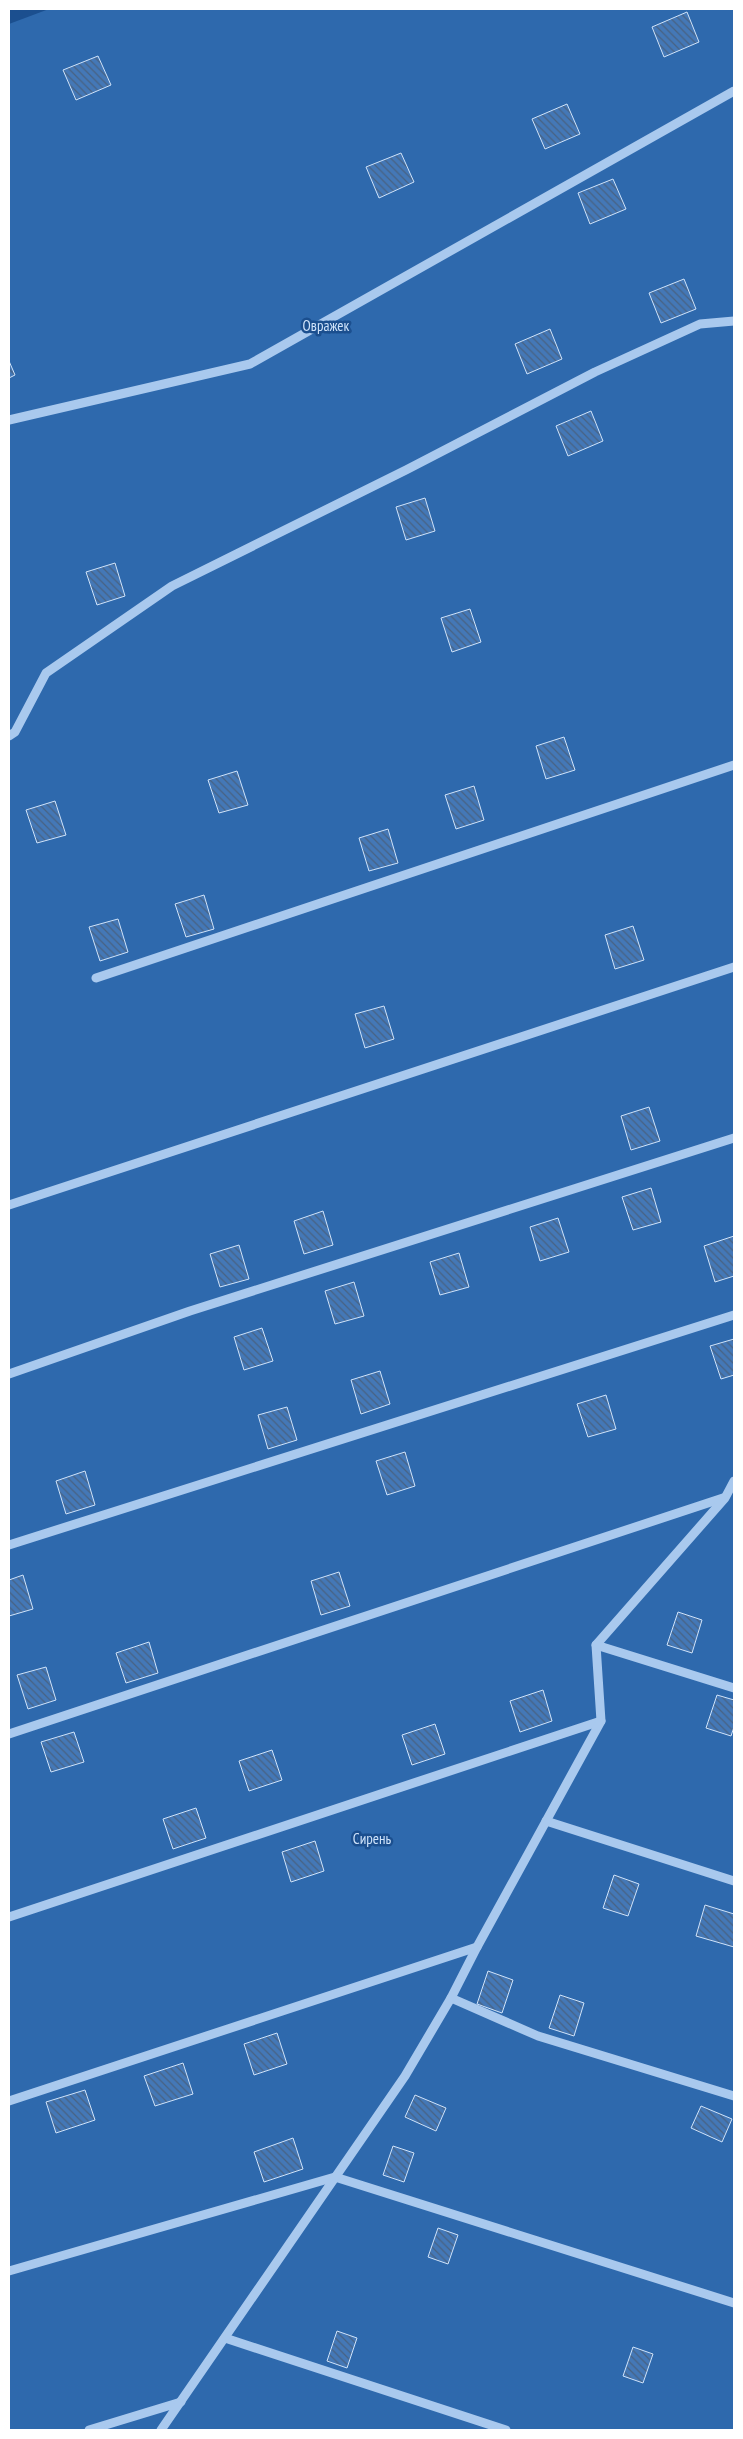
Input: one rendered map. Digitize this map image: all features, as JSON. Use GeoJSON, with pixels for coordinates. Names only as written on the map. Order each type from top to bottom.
{"type":"FeatureCollection","features":[{"type":"Feature","properties":{"kind":"street"},"geometry":{"type":"LineString","coordinates":[[9,420],[250,364],[734,91]]}},
{"type":"Feature","properties":{"kind":"street"},"geometry":{"type":"LineString","coordinates":[[9,736],[15,732],[46,673],[172,586],[406,470],[604,368],[700,324],[734,321]]}},
{"type":"Feature","properties":{"kind":"street"},"geometry":{"type":"LineString","coordinates":[[96,978],[734,765]]}},
{"type":"Feature","properties":{"kind":"street"},"geometry":{"type":"LineString","coordinates":[[9,1204],[734,966]]}},
{"type":"Feature","properties":{"kind":"street"},"geometry":{"type":"LineString","coordinates":[[9,1374],[190,1311],[734,1138]]}},
{"type":"Feature","properties":{"kind":"street"},"geometry":{"type":"LineString","coordinates":[[9,1545],[734,1315]]}},
{"type":"Feature","properties":{"kind":"street"},"geometry":{"type":"LineString","coordinates":[[161,2430],[405,2076],[451,1998],[476,1946],[601,1721],[596,1645],[725,1498],[734,1481]]}},
{"type":"Feature","properties":{"kind":"street"},"geometry":{"type":"LineString","coordinates":[[9,1734],[725,1498]]}},
{"type":"Feature","properties":{"kind":"street"},"geometry":{"type":"LineString","coordinates":[[596,1645],[734,1688]]}},
{"type":"Feature","properties":{"kind":"street"},"geometry":{"type":"LineString","coordinates":[[9,1917],[601,1721]]}},
{"type":"Feature","properties":{"kind":"street"},"geometry":{"type":"LineString","coordinates":[[546,1821],[734,1881]]}},
{"type":"Feature","properties":{"kind":"street"},"geometry":{"type":"LineString","coordinates":[[9,2101],[476,1946]]}},
{"type":"Feature","properties":{"kind":"street"},"geometry":{"type":"LineString","coordinates":[[451,1998],[538,2036],[734,2096]]}},
{"type":"Feature","properties":{"kind":"street"},"geometry":{"type":"LineString","coordinates":[[9,2271],[335,2177],[734,2304]]}},
{"type":"Feature","properties":{"kind":"street"},"geometry":{"type":"LineString","coordinates":[[225,2338],[506,2430]]}},
{"type":"Feature","properties":{"kind":"street"},"geometry":{"type":"LineString","coordinates":[[89,2430],[181,2402]]}},
{"type":"Feature","properties":{"kind":"green space","name":"Сирень"},"geometry":{"type":"Polygon","coordinates":[[[49,9],[734,9],[734,2430],[9,2430],[9,24],[49,9]]]}},
{"type":"Feature","properties":{"kind":"building"},"geometry":{"type":"Polygon","coordinates":[[[687,12],[699,42],[664,57],[652,27],[687,12]]]}},
{"type":"Feature","properties":{"kind":"building"},"geometry":{"type":"Polygon","coordinates":[[[98,56],[111,85],[76,100],[63,70],[98,56]]]}},
{"type":"Feature","properties":{"kind":"building"},"geometry":{"type":"Polygon","coordinates":[[[567,104],[580,134],[545,149],[532,119],[567,104]]]}},
{"type":"Feature","properties":{"kind":"building"},"geometry":{"type":"Polygon","coordinates":[[[401,153],[414,182],[379,198],[366,167],[401,153]]]}},
{"type":"Feature","properties":{"kind":"building"},"geometry":{"type":"Polygon","coordinates":[[[613,179],[626,209],[590,224],[578,193],[613,179]]]}},
{"type":"Feature","properties":{"kind":"building"},"geometry":{"type":"Polygon","coordinates":[[[684,279],[696,309],[661,323],[649,293],[684,279]]]}},
{"type":"Feature","properties":{"kind":"building"},"geometry":{"type":"Polygon","coordinates":[[[550,329],[562,359],[527,374],[515,344],[550,329]]]}},
{"type":"Feature","properties":{"kind":"building"},"geometry":{"type":"Polygon","coordinates":[[[9,361],[15,375],[9,378],[9,361]]]}},
{"type":"Feature","properties":{"kind":"building"},"geometry":{"type":"Polygon","coordinates":[[[591,411],[603,441],[568,456],[556,426],[591,411]]]}},
{"type":"Feature","properties":{"kind":"building"},"geometry":{"type":"Polygon","coordinates":[[[425,498],[435,531],[406,540],[396,507],[425,498]]]}},
{"type":"Feature","properties":{"kind":"building"},"geometry":{"type":"Polygon","coordinates":[[[115,563],[125,596],[97,605],[86,572],[115,563]]]}},
{"type":"Feature","properties":{"kind":"building"},"geometry":{"type":"Polygon","coordinates":[[[470,609],[481,642],[452,652],[441,618],[470,609]]]}},
{"type":"Feature","properties":{"kind":"building"},"geometry":{"type":"Polygon","coordinates":[[[564,737],[575,770],[546,779],[536,746],[564,737]]]}},
{"type":"Feature","properties":{"kind":"building"},"geometry":{"type":"Polygon","coordinates":[[[237,771],[248,805],[219,813],[208,780],[237,771]]]}},
{"type":"Feature","properties":{"kind":"building"},"geometry":{"type":"Polygon","coordinates":[[[474,786],[484,820],[456,829],[445,795],[474,786]]]}},
{"type":"Feature","properties":{"kind":"building"},"geometry":{"type":"Polygon","coordinates":[[[55,801],[66,835],[37,843],[26,810],[55,801]]]}},
{"type":"Feature","properties":{"kind":"building"},"geometry":{"type":"Polygon","coordinates":[[[388,829],[398,863],[369,871],[359,838],[388,829]]]}},
{"type":"Feature","properties":{"kind":"building"},"geometry":{"type":"Polygon","coordinates":[[[204,895],[214,929],[186,937],[175,904],[204,895]]]}},
{"type":"Feature","properties":{"kind":"building"},"geometry":{"type":"Polygon","coordinates":[[[118,919],[128,952],[100,961],[89,927],[118,919]]]}},
{"type":"Feature","properties":{"kind":"building"},"geometry":{"type":"Polygon","coordinates":[[[633,926],[644,960],[615,969],[605,935],[633,926]]]}},
{"type":"Feature","properties":{"kind":"building"},"geometry":{"type":"Polygon","coordinates":[[[384,1006],[394,1039],[365,1048],[355,1014],[384,1006]]]}},
{"type":"Feature","properties":{"kind":"building"},"geometry":{"type":"Polygon","coordinates":[[[649,1107],[660,1141],[631,1150],[621,1116],[649,1107]]]}},
{"type":"Feature","properties":{"kind":"building"},"geometry":{"type":"Polygon","coordinates":[[[651,1188],[661,1222],[633,1230],[622,1197],[651,1188]]]}},
{"type":"Feature","properties":{"kind":"building"},"geometry":{"type":"Polygon","coordinates":[[[323,1211],[333,1245],[304,1254],[294,1221],[323,1211]]]}},
{"type":"Feature","properties":{"kind":"building"},"geometry":{"type":"Polygon","coordinates":[[[558,1218],[569,1252],[540,1261],[530,1227],[558,1218]]]}},
{"type":"Feature","properties":{"kind":"building"},"geometry":{"type":"Polygon","coordinates":[[[734,1236],[734,1276],[715,1282],[704,1246],[734,1236]]]}},
{"type":"Feature","properties":{"kind":"building"},"geometry":{"type":"Polygon","coordinates":[[[239,1245],[249,1279],[220,1287],[210,1254],[239,1245]]]}},
{"type":"Feature","properties":{"kind":"building"},"geometry":{"type":"Polygon","coordinates":[[[459,1253],[469,1287],[440,1295],[430,1262],[459,1253]]]}},
{"type":"Feature","properties":{"kind":"building"},"geometry":{"type":"Polygon","coordinates":[[[354,1282],[364,1316],[335,1324],[325,1291],[354,1282]]]}},
{"type":"Feature","properties":{"kind":"building"},"geometry":{"type":"Polygon","coordinates":[[[262,1328],[273,1361],[244,1370],[234,1337],[262,1328]]]}},
{"type":"Feature","properties":{"kind":"building"},"geometry":{"type":"Polygon","coordinates":[[[734,1339],[734,1375],[721,1379],[710,1346],[734,1339]]]}},
{"type":"Feature","properties":{"kind":"building"},"geometry":{"type":"Polygon","coordinates":[[[380,1371],[390,1404],[361,1414],[351,1380],[380,1371]]]}},
{"type":"Feature","properties":{"kind":"building"},"geometry":{"type":"Polygon","coordinates":[[[606,1395],[616,1429],[588,1437],[577,1404],[606,1395]]]}},
{"type":"Feature","properties":{"kind":"building"},"geometry":{"type":"Polygon","coordinates":[[[287,1407],[297,1440],[268,1449],[258,1415],[287,1407]]]}},
{"type":"Feature","properties":{"kind":"building"},"geometry":{"type":"Polygon","coordinates":[[[405,1452],[415,1486],[387,1495],[376,1461],[405,1452]]]}},
{"type":"Feature","properties":{"kind":"building"},"geometry":{"type":"Polygon","coordinates":[[[85,1471],[95,1505],[66,1514],[56,1481],[85,1471]]]}},
{"type":"Feature","properties":{"kind":"building"},"geometry":{"type":"Polygon","coordinates":[[[339,1572],[350,1606],[321,1615],[311,1581],[339,1572]]]}},
{"type":"Feature","properties":{"kind":"building"},"geometry":{"type":"Polygon","coordinates":[[[23,1575],[33,1609],[9,1616],[9,1580],[23,1575]]]}},
{"type":"Feature","properties":{"kind":"building"},"geometry":{"type":"Polygon","coordinates":[[[678,1612],[702,1620],[692,1653],[667,1645],[678,1612]]]}},
{"type":"Feature","properties":{"kind":"building"},"geometry":{"type":"Polygon","coordinates":[[[149,1642],[158,1673],[126,1683],[116,1653],[149,1642]]]}},
{"type":"Feature","properties":{"kind":"building"},"geometry":{"type":"Polygon","coordinates":[[[46,1667],[56,1700],[28,1709],[17,1675],[46,1667]]]}},
{"type":"Feature","properties":{"kind":"building"},"geometry":{"type":"Polygon","coordinates":[[[543,1690],[552,1721],[520,1732],[510,1701],[543,1690]]]}},
{"type":"Feature","properties":{"kind":"building"},"geometry":{"type":"Polygon","coordinates":[[[717,1695],[734,1700],[734,1727],[731,1736],[706,1728],[717,1695]]]}},
{"type":"Feature","properties":{"kind":"building"},"geometry":{"type":"Polygon","coordinates":[[[435,1724],[445,1754],[412,1765],[402,1735],[435,1724]]]}},
{"type":"Feature","properties":{"kind":"building"},"geometry":{"type":"Polygon","coordinates":[[[74,1732],[84,1762],[51,1772],[41,1742],[74,1732]]]}},
{"type":"Feature","properties":{"kind":"building"},"geometry":{"type":"Polygon","coordinates":[[[272,1750],[282,1780],[249,1791],[239,1761],[272,1750]]]}},
{"type":"Feature","properties":{"kind":"building"},"geometry":{"type":"Polygon","coordinates":[[[196,1808],[206,1838],[173,1849],[163,1819],[196,1808]]]}},
{"type":"Feature","properties":{"kind":"building"},"geometry":{"type":"Polygon","coordinates":[[[315,1841],[324,1871],[291,1882],[282,1852],[315,1841]]]}},
{"type":"Feature","properties":{"kind":"building"},"geometry":{"type":"Polygon","coordinates":[[[614,1875],[639,1884],[628,1916],[603,1908],[614,1875]]]}},
{"type":"Feature","properties":{"kind":"building"},"geometry":{"type":"Polygon","coordinates":[[[705,1905],[734,1914],[734,1947],[696,1936],[705,1905]]]}},
{"type":"Feature","properties":{"kind":"building"},"geometry":{"type":"Polygon","coordinates":[[[488,1971],[513,1980],[502,2013],[477,2004],[488,1971]]]}},
{"type":"Feature","properties":{"kind":"building"},"geometry":{"type":"Polygon","coordinates":[[[560,1995],[584,2003],[574,2036],[549,2028],[560,1995]]]}},
{"type":"Feature","properties":{"kind":"building"},"geometry":{"type":"Polygon","coordinates":[[[277,2033],[287,2064],[254,2075],[244,2044],[277,2033]]]}},
{"type":"Feature","properties":{"kind":"building"},"geometry":{"type":"Polygon","coordinates":[[[183,2063],[193,2094],[155,2106],[144,2076],[183,2063]]]}},
{"type":"Feature","properties":{"kind":"building"},"geometry":{"type":"Polygon","coordinates":[[[85,2090],[95,2120],[56,2133],[46,2102],[85,2090]]]}},
{"type":"Feature","properties":{"kind":"building"},"geometry":{"type":"Polygon","coordinates":[[[415,2095],[446,2108],[436,2131],[405,2117],[415,2095]]]}},
{"type":"Feature","properties":{"kind":"building"},"geometry":{"type":"Polygon","coordinates":[[[701,2106],[732,2119],[722,2142],[691,2128],[701,2106]]]}},
{"type":"Feature","properties":{"kind":"building"},"geometry":{"type":"Polygon","coordinates":[[[293,2138],[303,2169],[264,2182],[254,2152],[293,2138]]]}},
{"type":"Feature","properties":{"kind":"building"},"geometry":{"type":"Polygon","coordinates":[[[393,2146],[414,2153],[404,2182],[383,2175],[393,2146]]]}},
{"type":"Feature","properties":{"kind":"building"},"geometry":{"type":"Polygon","coordinates":[[[438,2228],[458,2235],[448,2264],[428,2257],[438,2228]]]}},
{"type":"Feature","properties":{"kind":"building"},"geometry":{"type":"Polygon","coordinates":[[[337,2331],[357,2338],[347,2368],[327,2361],[337,2331]]]}},
{"type":"Feature","properties":{"kind":"building"},"geometry":{"type":"Polygon","coordinates":[[[633,2347],[653,2354],[643,2383],[623,2376],[633,2347]]]}},
{"type":"Feature","properties":{"kind":"park label","name":"Овражек"},"geometry":{"type":"Point","coordinates":[326,326]}}]}
